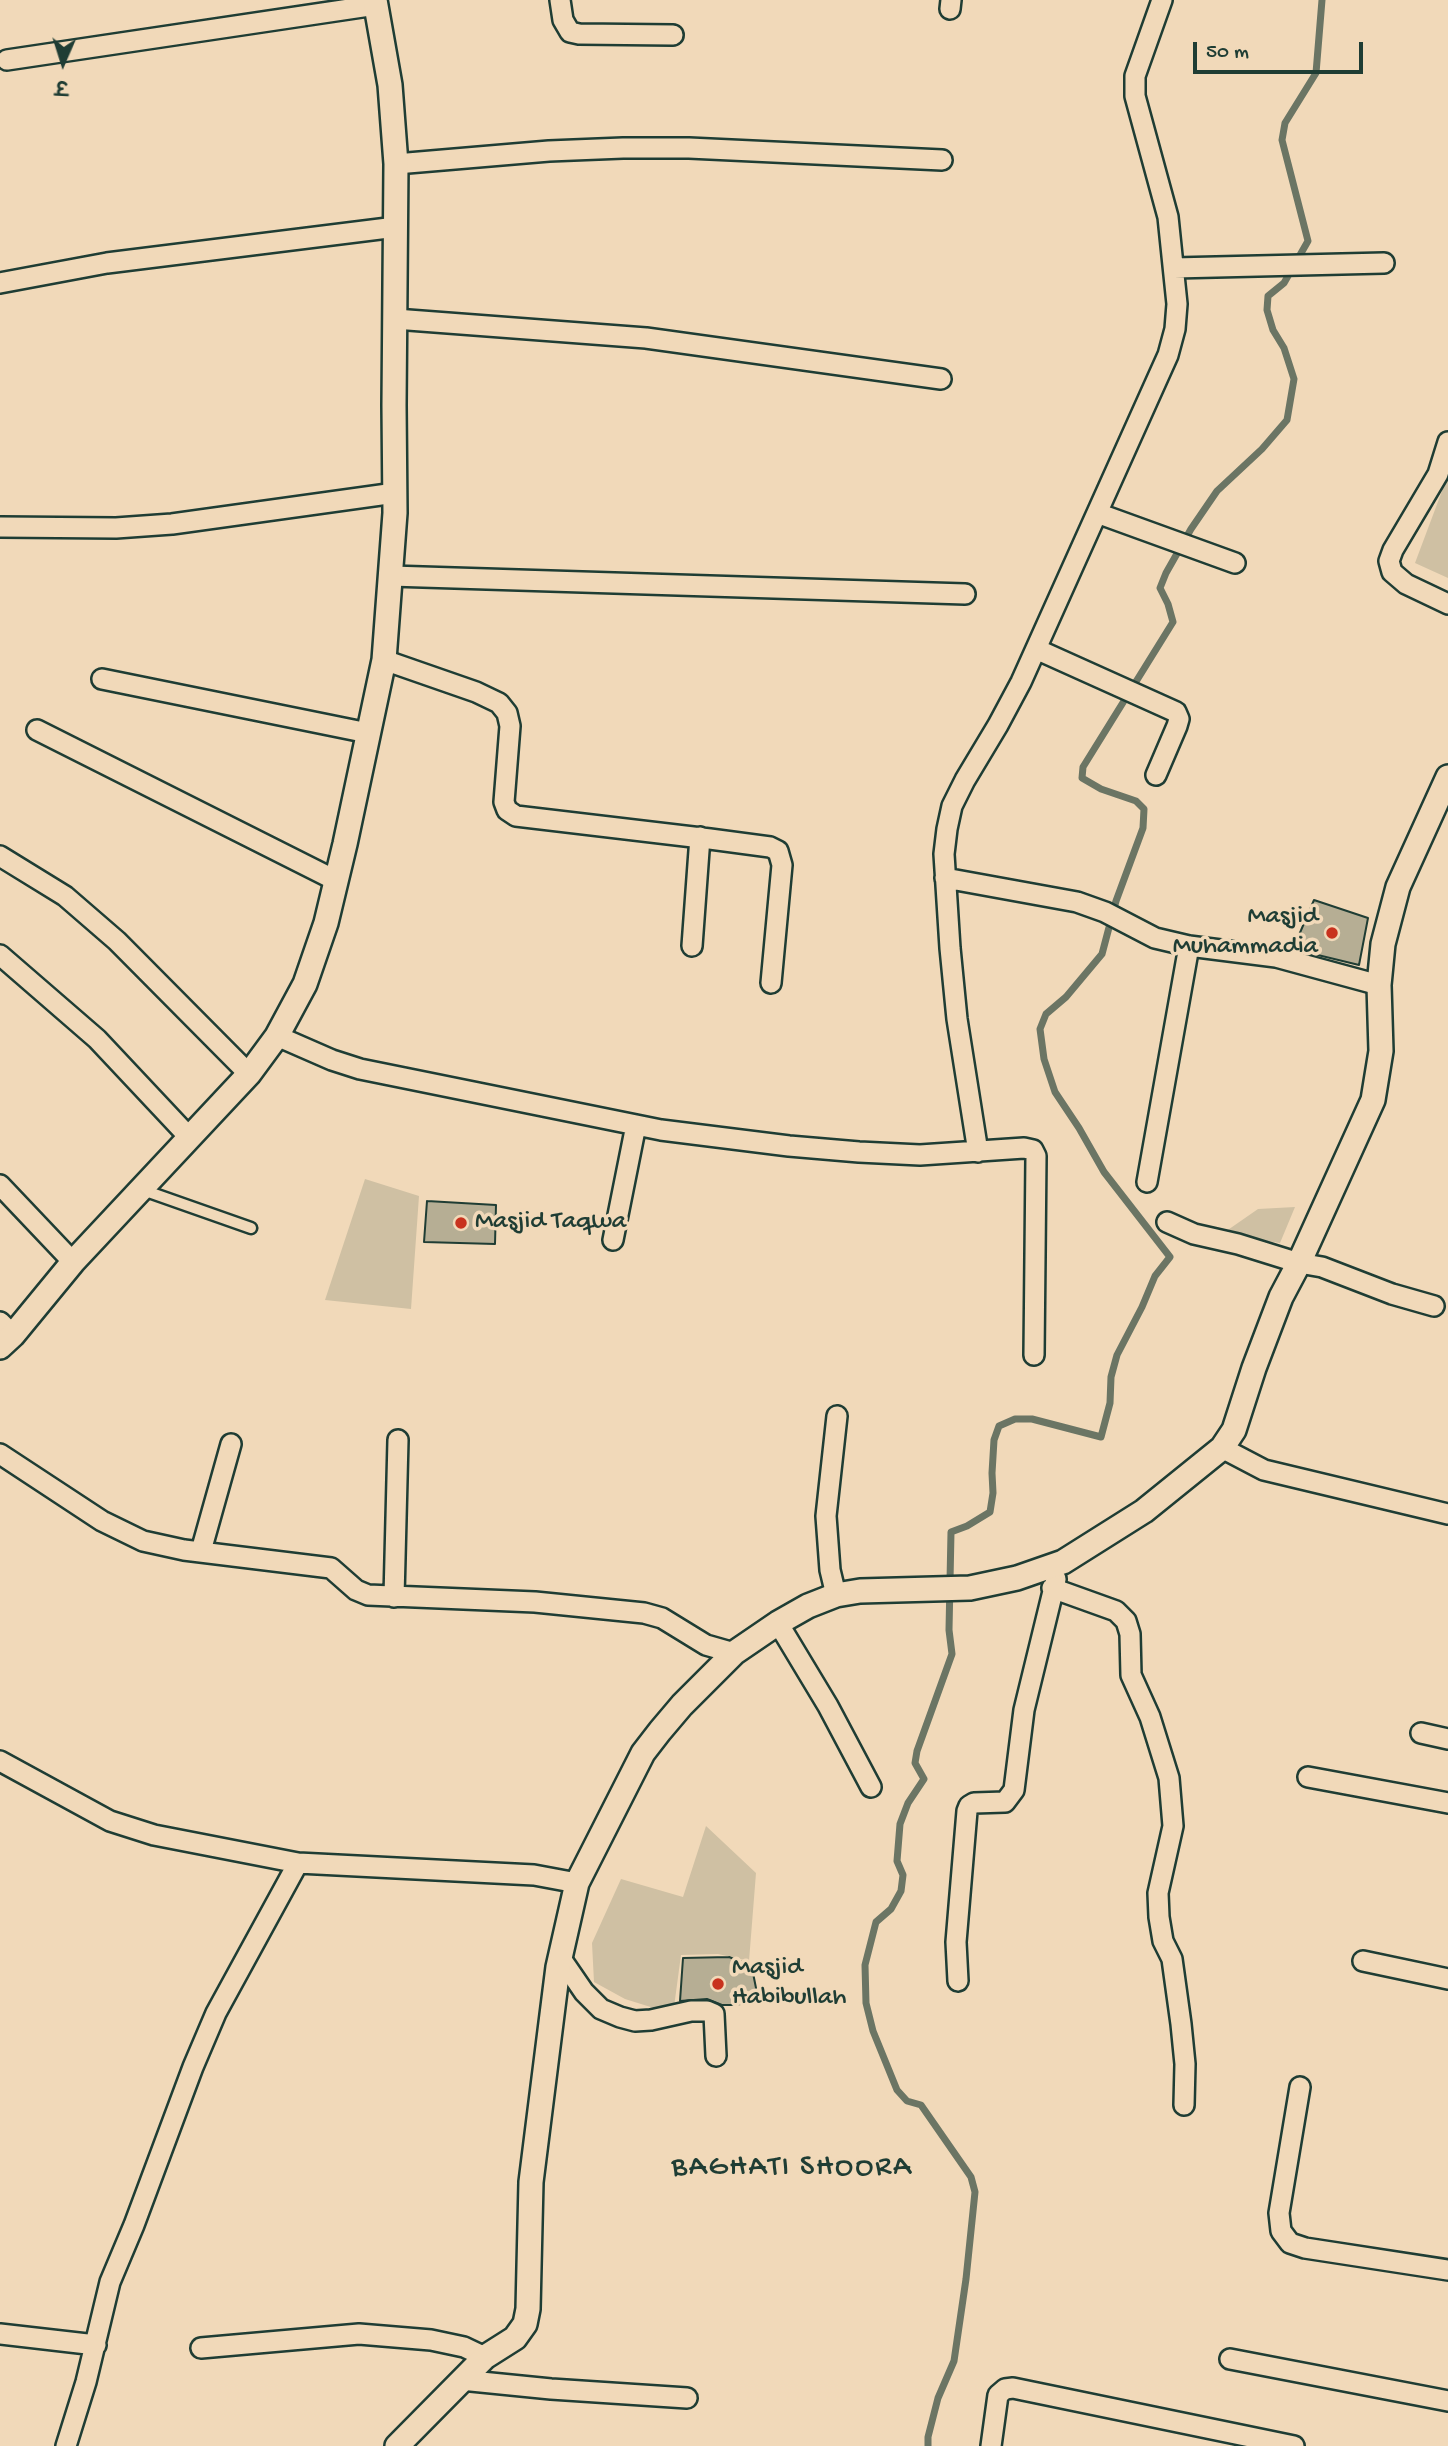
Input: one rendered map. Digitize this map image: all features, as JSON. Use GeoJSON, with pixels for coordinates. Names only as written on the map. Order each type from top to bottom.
{"type":"FeatureCollection","features":[{"type":"Feature","properties":{"kind":"street"},"geometry":{"type":"LineString","coordinates":[[560,0],[565,27],[570,32],[673,35]]}},
{"type":"Feature","properties":{"kind":"street"},"geometry":{"type":"LineString","coordinates":[[978,1152],[957,1019],[944,854],[952,806],[998,725],[1035,649],[1168,355],[1175,329],[1177,304],[1174,268],[1164,198],[1135,96],[1135,76],[1162,0]]}},
{"type":"Feature","properties":{"kind":"street"},"geometry":{"type":"LineString","coordinates":[[4,1334],[249,1074],[277,1036],[305,984],[337,881],[384,660],[396,493],[396,164],[390,85],[376,2],[7,60]]}},
{"type":"Feature","properties":{"kind":"street"},"geometry":{"type":"LineString","coordinates":[[396,164],[549,151],[623,148],[689,148],[942,160]]}},
{"type":"Feature","properties":{"kind":"street"},"geometry":{"type":"LineString","coordinates":[[0,283],[107,263],[396,227]]}},
{"type":"Feature","properties":{"kind":"street"},"geometry":{"type":"LineString","coordinates":[[1174,268],[1384,262]]}},
{"type":"Feature","properties":{"kind":"street"},"geometry":{"type":"LineString","coordinates":[[395,319],[646,338],[941,379]]}},
{"type":"Feature","properties":{"kind":"street"},"geometry":{"type":"LineString","coordinates":[[1448,442],[1438,474],[1389,561],[1392,572],[1406,584],[1448,604]]}},
{"type":"Feature","properties":{"kind":"street"},"geometry":{"type":"LineString","coordinates":[[1,527],[116,528],[172,524],[396,493]]}},
{"type":"Feature","properties":{"kind":"street"},"geometry":{"type":"LineString","coordinates":[[1097,513],[1235,564]]}},
{"type":"Feature","properties":{"kind":"street"},"geometry":{"type":"LineString","coordinates":[[391,576],[965,594]]}},
{"type":"Feature","properties":{"kind":"street"},"geometry":{"type":"LineString","coordinates":[[1035,649],[1176,712],[1179,719],[1156,775]]}},
{"type":"Feature","properties":{"kind":"street"},"geometry":{"type":"LineString","coordinates":[[384,660],[476,692],[499,703],[507,713],[510,726],[505,802],[508,810],[516,816],[701,837],[770,847],[778,851],[782,865],[771,983]]}},
{"type":"Feature","properties":{"kind":"street"},"geometry":{"type":"LineString","coordinates":[[102,679],[368,733]]}},
{"type":"Feature","properties":{"kind":"street"},"geometry":{"type":"LineString","coordinates":[[37,730],[337,881]]}},
{"type":"Feature","properties":{"kind":"street"},"geometry":{"type":"LineString","coordinates":[[397,2446],[485,2357],[515,2338],[525,2324],[531,2182],[560,1957],[577,1883],[643,1753],[682,1705],[734,1653],[808,1606],[836,1595],[860,1591],[970,1588],[1017,1578],[1063,1562],[1144,1511],[1223,1448],[1234,1430],[1258,1356],[1282,1297],[1373,1100],[1381,1051],[1378,985],[1383,944],[1398,887],[1448,777]]}},
{"type":"Feature","properties":{"kind":"street"},"geometry":{"type":"LineString","coordinates":[[692,946],[701,837]]}},
{"type":"Feature","properties":{"kind":"street"},"geometry":{"type":"LineString","coordinates":[[0,856],[65,896],[117,941],[249,1074]]}},
{"type":"Feature","properties":{"kind":"street"},"geometry":{"type":"LineString","coordinates":[[945,878],[1077,902],[1155,938],[1189,946],[1276,957],[1378,985]]}},
{"type":"Feature","properties":{"kind":"street"},"geometry":{"type":"LineString","coordinates":[[1147,1182],[1189,946]]}},
{"type":"Feature","properties":{"kind":"street"},"geometry":{"type":"LineString","coordinates":[[0,955],[97,1039],[189,1137]]}},
{"type":"Feature","properties":{"kind":"street"},"geometry":{"type":"LineString","coordinates":[[277,1036],[360,1069],[636,1125],[713,1137],[859,1152],[920,1154],[1024,1147],[1033,1150],[1036,1157],[1034,1355]]}},
{"type":"Feature","properties":{"kind":"street"},"geometry":{"type":"LineString","coordinates":[[613,1240],[636,1125]]}},
{"type":"Feature","properties":{"kind":"street"},"geometry":{"type":"LineString","coordinates":[[0,1185],[73,1262]]}},
{"type":"Feature","properties":{"kind":"street"},"geometry":{"type":"LineString","coordinates":[[1167,1222],[1194,1234],[1339,1272],[1392,1294],[1434,1306]]}},
{"type":"Feature","properties":{"kind":"street"},"geometry":{"type":"LineString","coordinates":[[836,1595],[830,1570],[826,1516],[837,1416]]}},
{"type":"Feature","properties":{"kind":"street"},"geometry":{"type":"LineString","coordinates":[[394,1597],[398,1440]]}},
{"type":"Feature","properties":{"kind":"street"},"geometry":{"type":"LineString","coordinates":[[201,1551],[231,1444]]}},
{"type":"Feature","properties":{"kind":"street"},"geometry":{"type":"LineString","coordinates":[[1223,1448],[1264,1470],[1448,1514]]}},
{"type":"Feature","properties":{"kind":"street"},"geometry":{"type":"LineString","coordinates":[[0,1454],[102,1521],[143,1541],[184,1550],[331,1567],[356,1590],[368,1595],[534,1602],[644,1613],[662,1618],[706,1645],[734,1653]]}},
{"type":"Feature","properties":{"kind":"street"},"geometry":{"type":"LineString","coordinates":[[958,1981],[956,1942],[967,1811],[974,1803],[1004,1802],[1014,1790],[1024,1710],[1052,1588],[1063,1562]]}},
{"type":"Feature","properties":{"kind":"street"},"geometry":{"type":"LineString","coordinates":[[1052,1588],[1116,1611],[1126,1621],[1130,1634],[1131,1675],[1150,1717],[1169,1778],[1173,1826],[1158,1893],[1159,1917],[1163,1941],[1172,1959],[1181,2024],[1185,2064],[1184,2105]]}},
{"type":"Feature","properties":{"kind":"street"},"geometry":{"type":"LineString","coordinates":[[778,1623],[828,1706],[871,1787]]}},
{"type":"Feature","properties":{"kind":"street"},"geometry":{"type":"LineString","coordinates":[[1421,1733],[1448,1739]]}},
{"type":"Feature","properties":{"kind":"street"},"geometry":{"type":"LineString","coordinates":[[0,1760],[110,1821],[154,1835],[298,1863],[534,1875],[577,1883]]}},
{"type":"Feature","properties":{"kind":"street"},"geometry":{"type":"LineString","coordinates":[[1308,1777],[1448,1802]]}},
{"type":"Feature","properties":{"kind":"street"},"geometry":{"type":"LineString","coordinates":[[66,2446],[77,2416],[110,2282],[201,2048],[216,2012],[298,1863]]}},
{"type":"Feature","properties":{"kind":"street"},"geometry":{"type":"LineString","coordinates":[[560,1957],[584,1992],[601,2009],[620,2017],[635,2021],[691,2011],[714,2014],[716,2056]]}},
{"type":"Feature","properties":{"kind":"street"},"geometry":{"type":"LineString","coordinates":[[1363,1961],[1448,1979]]}},
{"type":"Feature","properties":{"kind":"street"},"geometry":{"type":"LineString","coordinates":[[1300,2087],[1279,2213],[1281,2231],[1290,2243],[1305,2248],[1448,2270]]}},
{"type":"Feature","properties":{"kind":"street"},"geometry":{"type":"LineString","coordinates":[[0,2334],[96,2345]]}},
{"type":"Feature","properties":{"kind":"street"},"geometry":{"type":"LineString","coordinates":[[201,2348],[359,2334],[431,2340],[464,2347],[485,2357]]}},
{"type":"Feature","properties":{"kind":"street"},"geometry":{"type":"LineString","coordinates":[[1230,2359],[1448,2402]]}},
{"type":"Feature","properties":{"kind":"street"},"geometry":{"type":"LineString","coordinates":[[461,2380],[687,2398]]}},
{"type":"Feature","properties":{"kind":"street"},"geometry":{"type":"LineString","coordinates":[[990,2446],[998,2395],[1005,2389],[1013,2388],[1294,2446]]}},
{"type":"Feature","properties":{"kind":"lane"},"geometry":{"type":"LineString","coordinates":[[140,1189],[251,1228]]}},
{"type":"Feature","properties":{"kind":"shaded area"},"geometry":{"type":"Polygon","coordinates":[[[1448,475],[1448,578],[1415,563],[1448,475]]]}},
{"type":"Feature","properties":{"kind":"shaded area"},"geometry":{"type":"Polygon","coordinates":[[[365,1179],[419,1196],[411,1309],[325,1300],[365,1179]]]}},
{"type":"Feature","properties":{"kind":"shaded area"},"geometry":{"type":"Polygon","coordinates":[[[1295,1207],[1280,1243],[1222,1234],[1258,1209],[1295,1207]]]}},
{"type":"Feature","properties":{"kind":"shaded area"},"geometry":{"type":"Polygon","coordinates":[[[706,1826],[756,1873],[749,1961],[718,1954],[681,1955],[674,2007],[657,2009],[625,1999],[594,1982],[592,1943],[621,1879],[683,1897],[706,1826]]]}},
{"type":"Feature","properties":{"kind":"building","name":"Masjid Muhammadia"},"geometry":{"type":"Polygon","coordinates":[[[1314,900],[1368,918],[1359,965],[1293,949],[1314,900]]]}},
{"type":"Feature","properties":{"kind":"building","name":"Masjid Taqwa"},"geometry":{"type":"Polygon","coordinates":[[[427,1201],[496,1205],[495,1244],[424,1242],[427,1201]]]}},
{"type":"Feature","properties":{"kind":"building","name":"Masjid Habibullah"},"geometry":{"type":"Polygon","coordinates":[[[729,1957],[747,1964],[753,1973],[756,1988],[750,1999],[731,2005],[722,2005],[707,1999],[680,2001],[683,1958],[729,1957]]]}},
{"type":"Feature","properties":{"kind":"waterway"},"geometry":{"type":"LineString","coordinates":[[928,2446],[938,2398],[954,2361],[975,2192],[971,2177],[921,2105],[907,2101],[897,2090],[873,2031],[866,2003],[865,1965],[876,1922],[891,1909],[901,1891],[903,1875],[897,1861],[900,1824],[908,1803],[924,1779],[915,1763],[917,1751],[952,1654],[949,1630],[951,1532],[990,1512],[994,1440],[999,1426],[1015,1419],[1032,1419],[1101,1437],[1110,1403],[1111,1377],[1117,1355],[1155,1276],[1170,1257],[1104,1172],[1055,1092],[1044,1059],[1040,1029],[1046,1014],[1066,997],[1102,954],[1116,901],[1143,828],[1144,809],[1136,801],[1101,789],[1082,778],[1083,767],[1173,622],[1160,588],[1191,529],[1217,491],[1262,449],[1287,420],[1294,379],[1284,348],[1273,330],[1267,310],[1268,296],[1284,283],[1308,241],[1282,140],[1285,123],[1316,73],[1322,0]]}},
{"type":"Feature","properties":{"kind":"place","name":"Masjid Muhammadia"},"geometry":{"type":"Point","coordinates":[1332,933]}},
{"type":"Feature","properties":{"kind":"place","name":"Masjid Taqwa"},"geometry":{"type":"Point","coordinates":[461,1223]}},
{"type":"Feature","properties":{"kind":"place","name":"Masjid Habibullah"},"geometry":{"type":"Point","coordinates":[718,1984]}},
{"type":"Feature","properties":{"kind":"district","name":"BAGHATI SHOORA"},"geometry":{"type":"Point","coordinates":[792,2169]}}]}
